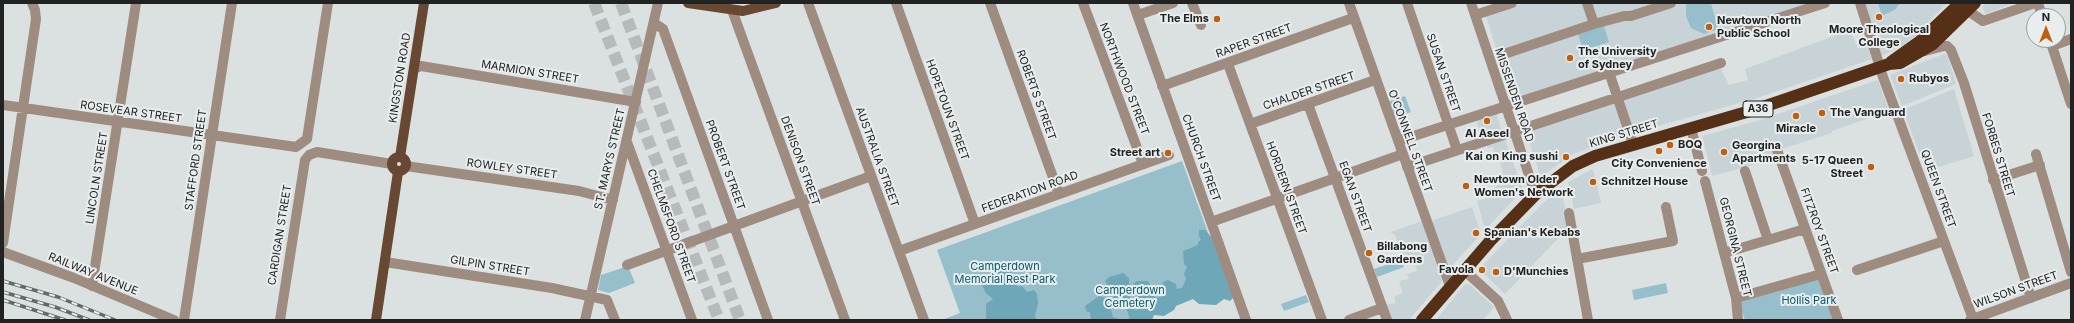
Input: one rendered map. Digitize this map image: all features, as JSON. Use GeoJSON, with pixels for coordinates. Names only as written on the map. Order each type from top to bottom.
{"type":"FeatureCollection","features":[{"type":"Feature","properties":{"kind":"highway","name":"KING STREET"},"geometry":{"type":"LineString","coordinates":[[1885,66],[1897,56],[1919,42],[1965,5]]}},
{"type":"Feature","properties":{"kind":"highway","name":"KING STREET"},"geometry":{"type":"LineString","coordinates":[[1422,320],[1464,270],[1537,193],[1583,160],[1633,144],[1757,109],[1885,66],[1900,63],[1921,52],[1942,36],[1965,5]]}},
{"type":"Feature","properties":{"kind":"main road","name":"KINGSTON ROAD"},"geometry":{"type":"LineString","coordinates":[[399,167],[405,160],[400,157],[417,65],[424,3]]}},
{"type":"Feature","properties":{"kind":"main road"},"geometry":{"type":"LineString","coordinates":[[688,3],[731,6],[742,6],[756,3]]}},
{"type":"Feature","properties":{"kind":"main road"},"geometry":{"type":"LineString","coordinates":[[717,3],[750,10],[776,3]]}},
{"type":"Feature","properties":{"kind":"main road"},"geometry":{"type":"LineString","coordinates":[[376,320],[399,167]]}},
{"type":"Feature","properties":{"kind":"street"},"geometry":{"type":"LineString","coordinates":[[3,243],[36,19],[35,10],[32,3]]}},
{"type":"Feature","properties":{"kind":"street","name":"LINCOLN STREET"},"geometry":{"type":"LineString","coordinates":[[92,286],[136,3]]}},
{"type":"Feature","properties":{"kind":"street","name":"STAFFORD STREET"},"geometry":{"type":"LineString","coordinates":[[184,320],[232,3]]}},
{"type":"Feature","properties":{"kind":"street","name":"ROSEVEAR STREET"},"geometry":{"type":"LineString","coordinates":[[3,105],[294,148],[302,145],[307,139],[328,3]]}},
{"type":"Feature","properties":{"kind":"street","name":"ST. MARYS STREET"},"geometry":{"type":"LineString","coordinates":[[585,320],[658,3]]}},
{"type":"Feature","properties":{"kind":"street","name":"AUSTRALIA STREET"},"geometry":{"type":"LineString","coordinates":[[808,3],[924,320]]}},
{"type":"Feature","properties":{"kind":"street","name":"HOPETOUN STREET"},"geometry":{"type":"LineString","coordinates":[[896,3],[975,224]]}},
{"type":"Feature","properties":{"kind":"street","name":"ROBERTS STREET"},"geometry":{"type":"LineString","coordinates":[[990,3],[1059,194]]}},
{"type":"Feature","properties":{"kind":"street","name":"NORTHWOOD STREET"},"geometry":{"type":"LineString","coordinates":[[1083,3],[1144,164]]}},
{"type":"Feature","properties":{"kind":"street","name":"CHURCH STREET"},"geometry":{"type":"LineString","coordinates":[[1134,3],[1162,86],[1246,320]]}},
{"type":"Feature","properties":{"kind":"street"},"geometry":{"type":"LineString","coordinates":[[1138,15],[1173,3]]}},
{"type":"Feature","properties":{"kind":"street"},"geometry":{"type":"LineString","coordinates":[[1192,3],[1201,25]]}},
{"type":"Feature","properties":{"kind":"street","name":"O'CONNELL STREET"},"geometry":{"type":"LineString","coordinates":[[1349,3],[1375,80],[1450,286]]}},
{"type":"Feature","properties":{"kind":"street","name":"SUSAN STREET"},"geometry":{"type":"LineString","coordinates":[[1407,3],[1457,150]]}},
{"type":"Feature","properties":{"kind":"street","name":"MISSENDEN ROAD"},"geometry":{"type":"LineString","coordinates":[[1471,3],[1514,131],[1537,193]]}},
{"type":"Feature","properties":{"kind":"street"},"geometry":{"type":"LineString","coordinates":[[1475,16],[1512,3]]}},
{"type":"Feature","properties":{"kind":"street"},"geometry":{"type":"LineString","coordinates":[[1587,3],[1594,24]]}},
{"type":"Feature","properties":{"kind":"street"},"geometry":{"type":"LineString","coordinates":[[1500,55],[1594,24],[1624,16],[1632,16],[1671,3]]}},
{"type":"Feature","properties":{"kind":"street"},"geometry":{"type":"LineString","coordinates":[[1398,141],[1505,105],[1825,3]]}},
{"type":"Feature","properties":{"kind":"street","name":"QUEEN STREET"},"geometry":{"type":"LineString","coordinates":[[1860,3],[1885,66],[1971,319]]}},
{"type":"Feature","properties":{"kind":"street"},"geometry":{"type":"LineString","coordinates":[[1965,5],[1983,21],[2036,3]]}},
{"type":"Feature","properties":{"kind":"street","name":"DENISON STREET"},"geometry":{"type":"LineString","coordinates":[[731,6],[845,320]]}},
{"type":"Feature","properties":{"kind":"street","name":"RAPER STREET"},"geometry":{"type":"LineString","coordinates":[[1162,86],[1228,64],[1353,18]]}},
{"type":"Feature","properties":{"kind":"street","name":"PROBERT STREET"},"geometry":{"type":"LineString","coordinates":[[654,23],[663,29],[768,320]]}},
{"type":"Feature","properties":{"kind":"street","name":"FORBES STREET"},"geometry":{"type":"LineString","coordinates":[[1921,52],[1937,47],[1947,46],[1951,50],[1964,83],[2031,298]]}},
{"type":"Feature","properties":{"kind":"street"},"geometry":{"type":"LineString","coordinates":[[2053,48],[2071,104]]}},
{"type":"Feature","properties":{"kind":"street","name":"HORDERN STREET"},"geometry":{"type":"LineString","coordinates":[[1228,64],[1322,320]]}},
{"type":"Feature","properties":{"kind":"street"},"geometry":{"type":"LineString","coordinates":[[1407,167],[1721,64]]}},
{"type":"Feature","properties":{"kind":"street","name":"MARMION STREET"},"geometry":{"type":"LineString","coordinates":[[417,65],[636,102]]}},
{"type":"Feature","properties":{"kind":"street"},"geometry":{"type":"LineString","coordinates":[[1609,72],[1633,144]]}},
{"type":"Feature","properties":{"kind":"street","name":"CHALDER STREET"},"geometry":{"type":"LineString","coordinates":[[1250,124],[1375,80]]}},
{"type":"Feature","properties":{"kind":"street","name":"EGAN STREET"},"geometry":{"type":"LineString","coordinates":[[1308,104],[1387,320]]}},
{"type":"Feature","properties":{"kind":"street"},"geometry":{"type":"LineString","coordinates":[[1691,128],[1702,171]]}},
{"type":"Feature","properties":{"kind":"street","name":"CHELMSFORD STREET"},"geometry":{"type":"LineString","coordinates":[[626,141],[692,320]]}},
{"type":"Feature","properties":{"kind":"street","name":"FITZROY STREET"},"geometry":{"type":"LineString","coordinates":[[1777,150],[1838,320]]}},
{"type":"Feature","properties":{"kind":"street","name":"ROWLEY STREET"},"geometry":{"type":"LineString","coordinates":[[310,155],[317,152],[399,167],[579,191],[613,200]]}},
{"type":"Feature","properties":{"kind":"street"},"geometry":{"type":"LineString","coordinates":[[1211,222],[1403,154]]}},
{"type":"Feature","properties":{"kind":"street"},"geometry":{"type":"LineString","coordinates":[[2036,154],[2071,272]]}},
{"type":"Feature","properties":{"kind":"street","name":"CARDIGAN STREET"},"geometry":{"type":"LineString","coordinates":[[280,320],[303,169],[305,160],[310,155]]}},
{"type":"Feature","properties":{"kind":"street","name":"FEDERATION ROAD"},"geometry":{"type":"LineString","coordinates":[[899,251],[1169,155]]}},
{"type":"Feature","properties":{"kind":"street"},"geometry":{"type":"LineString","coordinates":[[1993,180],[2040,166]]}},
{"type":"Feature","properties":{"kind":"street"},"geometry":{"type":"LineString","coordinates":[[1745,171],[1768,240]]}},
{"type":"Feature","properties":{"kind":"street"},"geometry":{"type":"LineString","coordinates":[[627,265],[871,176]]}},
{"type":"Feature","properties":{"kind":"street","name":"GEORGINA STREET"},"geometry":{"type":"LineString","coordinates":[[1706,181],[1736,298],[1738,320]]}},
{"type":"Feature","properties":{"kind":"street"},"geometry":{"type":"LineString","coordinates":[[1577,259],[1673,241],[1666,207]]}},
{"type":"Feature","properties":{"kind":"street"},"geometry":{"type":"LineString","coordinates":[[1569,213],[1588,320]]}},
{"type":"Feature","properties":{"kind":"street"},"geometry":{"type":"LineString","coordinates":[[1724,254],[1805,229]]}},
{"type":"Feature","properties":{"kind":"street"},"geometry":{"type":"LineString","coordinates":[[1857,270],[1944,241]]}},
{"type":"Feature","properties":{"kind":"street","name":"RAILWAY AVENUE"},"geometry":{"type":"LineString","coordinates":[[3,252],[92,286],[174,320]]}},
{"type":"Feature","properties":{"kind":"street","name":"GILPIN STREET"},"geometry":{"type":"LineString","coordinates":[[385,262],[552,288],[607,300],[614,320]]}},
{"type":"Feature","properties":{"kind":"street"},"geometry":{"type":"LineString","coordinates":[[1464,270],[1498,301],[1507,320]]}},
{"type":"Feature","properties":{"kind":"street"},"geometry":{"type":"LineString","coordinates":[[1736,298],[1821,274]]}},
{"type":"Feature","properties":{"kind":"street","name":"WILSON STREET"},"geometry":{"type":"LineString","coordinates":[[1971,319],[1995,316],[2031,298],[2071,283]]}},
{"type":"Feature","properties":{"kind":"street"},"geometry":{"type":"LineString","coordinates":[[1349,320],[1382,308]]}},
{"type":"Feature","properties":{"kind":"shaded area","name":"The University of Sydney"},"geometry":{"type":"Polygon","coordinates":[[[1524,3],[1813,3],[1512,100],[1486,16],[1524,3]]]}},
{"type":"Feature","properties":{"kind":"shaded area"},"geometry":{"type":"Polygon","coordinates":[[[1864,3],[1947,3],[1915,36],[1905,44],[1881,56],[1875,37],[1887,32],[1884,25],[1872,29],[1864,3]]]}},
{"type":"Feature","properties":{"kind":"shaded area"},"geometry":{"type":"Polygon","coordinates":[[[1986,3],[2013,3],[1986,14],[1982,7],[1986,3]]]}},
{"type":"Feature","properties":{"kind":"shaded area"},"geometry":{"type":"Polygon","coordinates":[[[1850,30],[1858,48],[1870,45],[1875,58],[1754,99],[1633,133],[1622,103],[1624,99],[1720,67],[1729,85],[1748,80],[1745,69],[1850,30]]]}},
{"type":"Feature","properties":{"kind":"shaded area"},"geometry":{"type":"Polygon","coordinates":[[[1947,54],[1956,84],[1902,106],[1890,75],[1947,54]]]}},
{"type":"Feature","properties":{"kind":"shaded area"},"geometry":{"type":"Polygon","coordinates":[[[1878,80],[1889,111],[1832,131],[1832,133],[1781,149],[1773,160],[1712,176],[1702,136],[1760,120],[1878,80]]]}},
{"type":"Feature","properties":{"kind":"shaded area"},"geometry":{"type":"Polygon","coordinates":[[[1954,89],[1974,156],[1926,171],[1903,110],[1954,89]]]}},
{"type":"Feature","properties":{"kind":"shaded area"},"geometry":{"type":"Polygon","coordinates":[[[1613,102],[1616,105],[1627,135],[1573,154],[1543,175],[1540,175],[1526,131],[1613,102]]]}},
{"type":"Feature","properties":{"kind":"shaded area"},"geometry":{"type":"Polygon","coordinates":[[[1496,112],[1502,132],[1483,138],[1476,120],[1496,112]]]}},
{"type":"Feature","properties":{"kind":"shaded area"},"geometry":{"type":"Polygon","coordinates":[[[1504,137],[1523,190],[1485,230],[1477,201],[1486,198],[1495,187],[1500,185],[1498,179],[1504,177],[1500,163],[1504,162],[1503,158],[1497,160],[1493,147],[1488,148],[1486,143],[1504,137]]]}},
{"type":"Feature","properties":{"kind":"shaded area"},"geometry":{"type":"Polygon","coordinates":[[[1593,169],[1601,203],[1574,209],[1568,182],[1593,169]]]}},
{"type":"Feature","properties":{"kind":"shaded area"},"geometry":{"type":"Polygon","coordinates":[[[1561,189],[1569,227],[1505,294],[1479,269],[1543,203],[1561,189]]]}},
{"type":"Feature","properties":{"kind":"shaded area"},"geometry":{"type":"Polygon","coordinates":[[[1472,207],[1481,234],[1448,270],[1431,221],[1472,207]]]}},
{"type":"Feature","properties":{"kind":"shaded area"},"geometry":{"type":"Polygon","coordinates":[[[1422,221],[1442,281],[1409,320],[1391,320],[1386,305],[1396,303],[1394,297],[1403,293],[1399,281],[1409,279],[1407,274],[1417,271],[1415,265],[1418,263],[1416,258],[1403,260],[1395,235],[1391,232],[1422,221]]]}},
{"type":"Feature","properties":{"kind":"shaded area"},"geometry":{"type":"Polygon","coordinates":[[[1465,284],[1469,284],[1494,307],[1483,320],[1436,320],[1465,284]]]}},
{"type":"Feature","properties":{"kind":"green space"},"geometry":{"type":"Polygon","coordinates":[[[1686,3],[1711,3],[1718,29],[1704,34],[1691,28],[1686,16],[1686,3]]]}},
{"type":"Feature","properties":{"kind":"green space"},"geometry":{"type":"Polygon","coordinates":[[[1878,3],[1904,3],[1898,5],[1896,9],[1882,16],[1878,3]]]}},
{"type":"Feature","properties":{"kind":"green space"},"geometry":{"type":"Polygon","coordinates":[[[1604,26],[1609,42],[1583,50],[1578,34],[1604,26]]]}},
{"type":"Feature","properties":{"kind":"green space"},"geometry":{"type":"Polygon","coordinates":[[[1405,96],[1411,112],[1393,118],[1387,102],[1405,96]]]}},
{"type":"Feature","properties":{"kind":"green space","name":"Camperdown Memorial Rest Park"},"geometry":{"type":"Polygon","coordinates":[[[1182,161],[1227,285],[1147,313],[1149,320],[942,320],[960,313],[937,250],[1182,161]]]}},
{"type":"Feature","properties":{"kind":"green space"},"geometry":{"type":"Polygon","coordinates":[[[1199,230],[1205,230],[1213,239],[1234,297],[1230,301],[1224,299],[1216,305],[1199,304],[1193,299],[1176,306],[1174,310],[1164,316],[1154,315],[1152,320],[1125,320],[1129,319],[1129,316],[1124,302],[1113,300],[1115,290],[1108,286],[1105,281],[1109,277],[1123,273],[1129,278],[1130,300],[1133,309],[1137,310],[1141,304],[1132,292],[1133,284],[1137,281],[1148,281],[1152,288],[1151,293],[1156,298],[1163,296],[1161,292],[1163,282],[1168,280],[1176,284],[1177,289],[1182,288],[1186,279],[1184,274],[1187,267],[1184,264],[1183,251],[1198,245],[1198,242],[1201,240],[1199,230]]]}},
{"type":"Feature","properties":{"kind":"green space"},"geometry":{"type":"Polygon","coordinates":[[[1401,260],[1404,267],[1377,277],[1374,269],[1401,260]]]}},
{"type":"Feature","properties":{"kind":"green space"},"geometry":{"type":"Polygon","coordinates":[[[628,266],[635,283],[609,293],[598,290],[601,275],[628,266]]]}},
{"type":"Feature","properties":{"kind":"green space"},"geometry":{"type":"Polygon","coordinates":[[[1007,267],[1014,275],[1018,287],[1022,286],[1027,292],[1034,290],[1037,294],[1038,304],[1035,315],[1036,320],[986,320],[986,304],[993,299],[986,293],[979,280],[985,278],[988,279],[990,274],[998,268],[1007,267]]]}},
{"type":"Feature","properties":{"kind":"green space","name":"Hollis Park"},"geometry":{"type":"Polygon","coordinates":[[[1821,278],[1836,320],[1745,320],[1738,301],[1821,278]]]}},
{"type":"Feature","properties":{"kind":"green space"},"geometry":{"type":"Polygon","coordinates":[[[1666,283],[1668,293],[1634,300],[1632,290],[1666,283]]]}},
{"type":"Feature","properties":{"kind":"green space"},"geometry":{"type":"Polygon","coordinates":[[[1306,295],[1309,302],[1284,311],[1281,304],[1306,295]]]}},
{"type":"Feature","properties":{"kind":"green space"},"geometry":{"type":"Polygon","coordinates":[[[1099,296],[1108,299],[1113,317],[1122,320],[1091,320],[1090,312],[1087,312],[1085,306],[1099,296]]]}},
{"type":"Feature","properties":{"kind":"tunnel"},"geometry":{"type":"LineString","coordinates":[[594,3],[719,320]]}},
{"type":"Feature","properties":{"kind":"tunnel"},"geometry":{"type":"LineString","coordinates":[[621,3],[740,320]]}},
{"type":"Feature","properties":{"kind":"railway"},"geometry":{"type":"LineString","coordinates":[[3,281],[58,297],[115,320]]}},
{"type":"Feature","properties":{"kind":"railway"},"geometry":{"type":"LineString","coordinates":[[3,292],[55,307],[89,320]]}},
{"type":"Feature","properties":{"kind":"railway"},"geometry":{"type":"LineString","coordinates":[[3,300],[65,320]]}},
{"type":"Feature","properties":{"kind":"place","name":"Moore Theological College"},"geometry":{"type":"Point","coordinates":[1879,17]}},
{"type":"Feature","properties":{"kind":"place","name":"The Elms"},"geometry":{"type":"Point","coordinates":[1217,19]}},
{"type":"Feature","properties":{"kind":"place","name":"Newtown North Public School"},"geometry":{"type":"Point","coordinates":[1709,27]}},
{"type":"Feature","properties":{"kind":"place","name":"The University of Sydney"},"geometry":{"type":"Point","coordinates":[1570,58]}},
{"type":"Feature","properties":{"kind":"place","name":"Rubyos"},"geometry":{"type":"Point","coordinates":[1901,79]}},
{"type":"Feature","properties":{"kind":"place","name":"The Vanguard"},"geometry":{"type":"Point","coordinates":[1822,113]}},
{"type":"Feature","properties":{"kind":"place","name":"Miracle"},"geometry":{"type":"Point","coordinates":[1796,116]}},
{"type":"Feature","properties":{"kind":"place","name":"Al Aseel"},"geometry":{"type":"Point","coordinates":[1487,121]}},
{"type":"Feature","properties":{"kind":"place","name":"BOQ"},"geometry":{"type":"Point","coordinates":[1670,145]}},
{"type":"Feature","properties":{"kind":"place","name":"City Convenience"},"geometry":{"type":"Point","coordinates":[1659,151]}},
{"type":"Feature","properties":{"kind":"place","name":"Georgina Apartments"},"geometry":{"type":"Point","coordinates":[1724,152]}},
{"type":"Feature","properties":{"kind":"place","name":"Street art"},"geometry":{"type":"Point","coordinates":[1168,153]}},
{"type":"Feature","properties":{"kind":"place","name":"Kai on King sushi"},"geometry":{"type":"Point","coordinates":[1566,157]}},
{"type":"Feature","properties":{"kind":"place","name":"5-17 Queen Street"},"geometry":{"type":"Point","coordinates":[1871,167]}},
{"type":"Feature","properties":{"kind":"place","name":"Schnitzel House"},"geometry":{"type":"Point","coordinates":[1593,182]}},
{"type":"Feature","properties":{"kind":"place","name":"Newtown Older Women's Network"},"geometry":{"type":"Point","coordinates":[1466,186]}},
{"type":"Feature","properties":{"kind":"place","name":"Spanian's Kebabs"},"geometry":{"type":"Point","coordinates":[1476,233]}},
{"type":"Feature","properties":{"kind":"place","name":"Billabong Gardens"},"geometry":{"type":"Point","coordinates":[1369,253]}},
{"type":"Feature","properties":{"kind":"place","name":"Favola"},"geometry":{"type":"Point","coordinates":[1482,270]}},
{"type":"Feature","properties":{"kind":"place","name":"D'Munchies"},"geometry":{"type":"Point","coordinates":[1496,272]}},
{"type":"Feature","properties":{"kind":"park label","name":"Camperdown Cemetery"},"geometry":{"type":"Point","coordinates":[1130,297]}}]}
